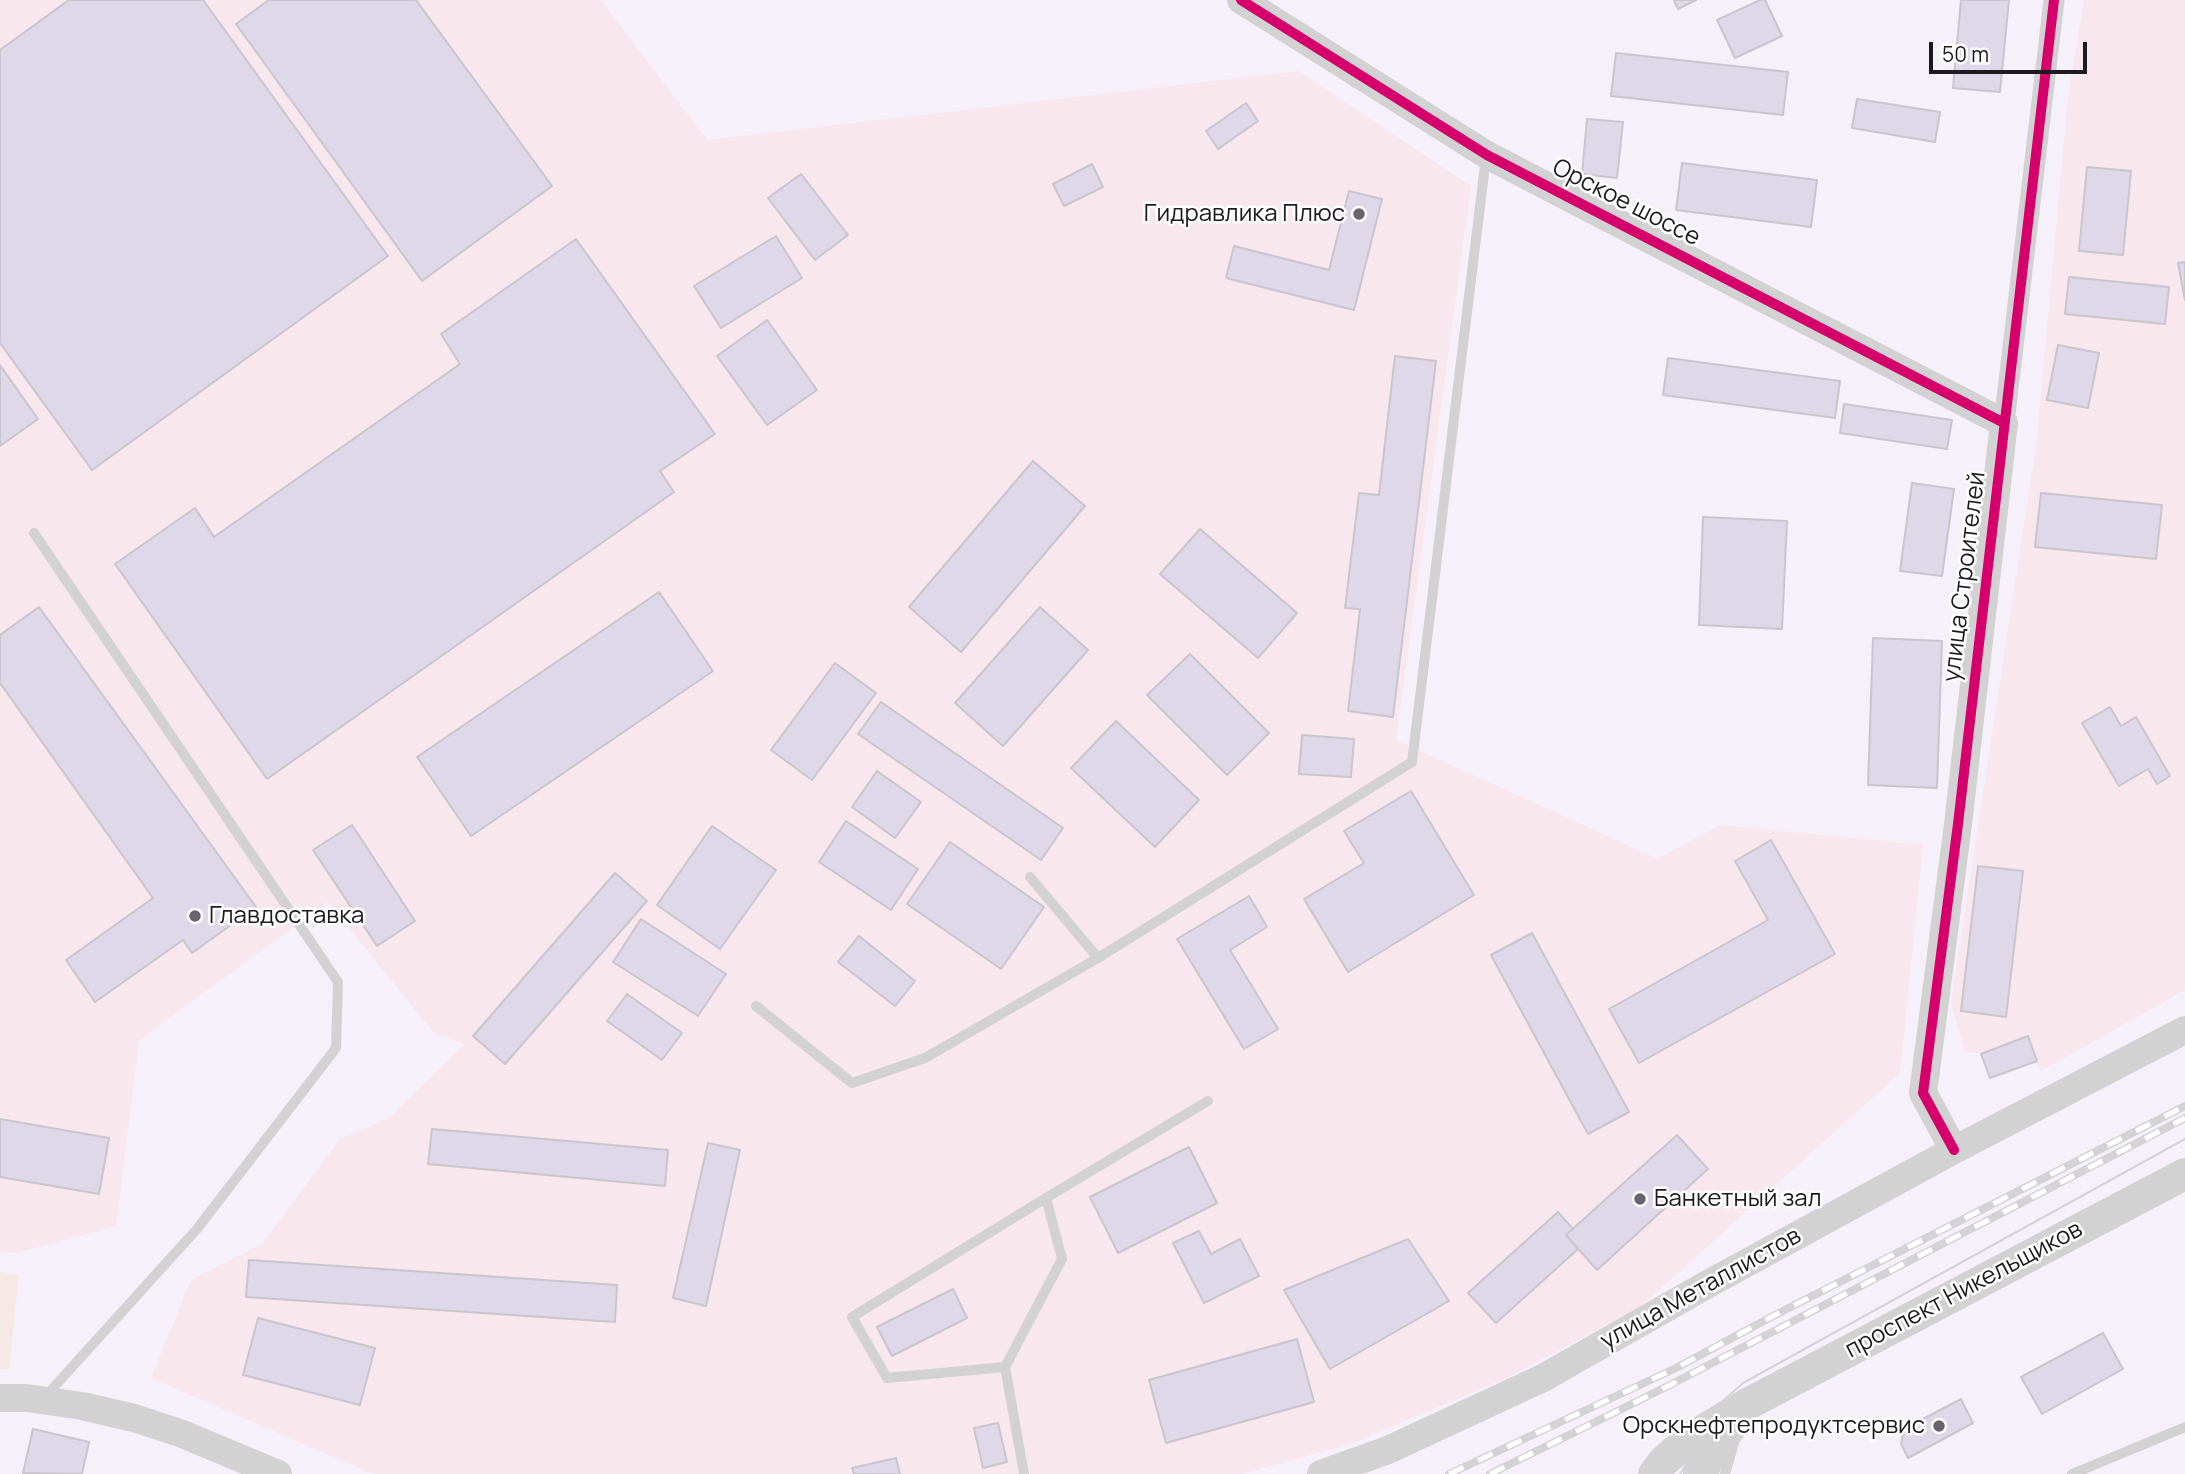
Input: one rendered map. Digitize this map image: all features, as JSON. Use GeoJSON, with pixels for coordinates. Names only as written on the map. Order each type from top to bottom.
{"type":"FeatureCollection","features":[{"type":"Feature","properties":{"kind":"main road","name":"проспект Никельщиков"},"geometry":{"type":"LineString","coordinates":[[1744,1406],[2185,1174]]}},
{"type":"Feature","properties":{"kind":"main road"},"geometry":{"type":"LineString","coordinates":[[1654,1474],[1689,1438],[1744,1406]]}},
{"type":"Feature","properties":{"kind":"main road"},"geometry":{"type":"LineString","coordinates":[[1699,1474],[1744,1406]]}},
{"type":"Feature","properties":{"kind":"street","name":"Орское шоссе"},"geometry":{"type":"LineString","coordinates":[[1241,0],[1487,155],[2004,423]]}},
{"type":"Feature","properties":{"kind":"street","name":"улица Строителей"},"geometry":{"type":"LineString","coordinates":[[1954,1150],[1923,1093],[1958,824],[2054,0]]}},
{"type":"Feature","properties":{"kind":"street","name":"улица Металлистов"},"geometry":{"type":"LineString","coordinates":[[1321,1474],[1388,1450],[1544,1378],[1707,1284],[1954,1150],[2185,1030]]}},
{"type":"Feature","properties":{"kind":"street"},"geometry":{"type":"LineString","coordinates":[[0,1398],[42,1400],[134,1418],[180,1433],[278,1474]]}},
{"type":"Feature","properties":{"kind":"lane"},"geometry":{"type":"LineString","coordinates":[[756,1006],[852,1083],[925,1058],[1098,958],[1412,762],[1487,155]]}},
{"type":"Feature","properties":{"kind":"lane"},"geometry":{"type":"LineString","coordinates":[[34,533],[338,982],[336,1048],[197,1228],[42,1400]]}},
{"type":"Feature","properties":{"kind":"lane"},"geometry":{"type":"LineString","coordinates":[[1030,877],[1098,958]]}},
{"type":"Feature","properties":{"kind":"lane"},"geometry":{"type":"LineString","coordinates":[[1005,1367],[887,1378],[852,1317],[1208,1101]]}},
{"type":"Feature","properties":{"kind":"lane"},"geometry":{"type":"LineString","coordinates":[[1024,1474],[1005,1367],[1062,1259],[1046,1198]]}},
{"type":"Feature","properties":{"kind":"lane"},"geometry":{"type":"LineString","coordinates":[[1725,1474],[1744,1406]]}},
{"type":"Feature","properties":{"kind":"lane"},"geometry":{"type":"LineString","coordinates":[[2072,1474],[2185,1427]]}},
{"type":"Feature","properties":{"kind":"shaded area"},"geometry":{"type":"Polygon","coordinates":[[[0,0],[601,0],[707,140],[1299,71],[1471,186],[1396,740],[1658,859],[1720,825],[1923,845],[1900,1073],[1639,1308],[1504,1379],[1353,1443],[1242,1474],[373,1474],[151,1378],[191,1280],[262,1244],[340,1139],[389,1118],[465,1044],[434,1033],[328,902],[139,1040],[116,1226],[17,1253],[0,1252],[0,0]]]}},
{"type":"Feature","properties":{"kind":"shaded area"},"geometry":{"type":"Polygon","coordinates":[[[2084,0],[2185,0],[2185,990],[2041,1071],[2037,1061],[1990,1078],[1981,1054],[1965,1052],[1951,1003],[2037,439],[2068,96],[2084,0]]]}},
{"type":"Feature","properties":{"kind":"shaded area"},"geometry":{"type":"Polygon","coordinates":[[[0,1272],[19,1275],[9,1369],[0,1369],[0,1272]]]}},
{"type":"Feature","properties":{"kind":"building"},"geometry":{"type":"Polygon","coordinates":[[[69,0],[203,0],[388,256],[92,470],[0,343],[0,50],[69,0]]]}},
{"type":"Feature","properties":{"kind":"building"},"geometry":{"type":"Polygon","coordinates":[[[269,0],[416,0],[552,186],[422,281],[236,24],[269,0]]]}},
{"type":"Feature","properties":{"kind":"building"},"geometry":{"type":"Polygon","coordinates":[[[1674,0],[1696,0],[1678,9],[1674,0]]]}},
{"type":"Feature","properties":{"kind":"building"},"geometry":{"type":"Polygon","coordinates":[[[1765,0],[1782,36],[1735,58],[1717,20],[1765,0]]]}},
{"type":"Feature","properties":{"kind":"building"},"geometry":{"type":"Polygon","coordinates":[[[1961,0],[2009,0],[2000,92],[1953,88],[1961,0]]]}},
{"type":"Feature","properties":{"kind":"building"},"geometry":{"type":"Polygon","coordinates":[[[1616,53],[1788,72],[1783,115],[1611,96],[1616,53]]]}},
{"type":"Feature","properties":{"kind":"building"},"geometry":{"type":"Polygon","coordinates":[[[1857,99],[1940,112],[1935,142],[1852,128],[1857,99]]]}},
{"type":"Feature","properties":{"kind":"building"},"geometry":{"type":"Polygon","coordinates":[[[1246,103],[1258,121],[1218,149],[1206,131],[1246,103]]]}},
{"type":"Feature","properties":{"kind":"building"},"geometry":{"type":"Polygon","coordinates":[[[1587,119],[1623,122],[1617,178],[1582,174],[1587,119]]]}},
{"type":"Feature","properties":{"kind":"building"},"geometry":{"type":"Polygon","coordinates":[[[1682,163],[1817,180],[1811,227],[1676,210],[1682,163]]]}},
{"type":"Feature","properties":{"kind":"building"},"geometry":{"type":"Polygon","coordinates":[[[1092,164],[1103,187],[1064,206],[1053,184],[1092,164]]]}},
{"type":"Feature","properties":{"kind":"building"},"geometry":{"type":"Polygon","coordinates":[[[2087,167],[2131,171],[2123,255],[2079,251],[2087,167]]]}},
{"type":"Feature","properties":{"kind":"building"},"geometry":{"type":"Polygon","coordinates":[[[801,174],[848,235],[815,260],[768,198],[801,174]]]}},
{"type":"Feature","properties":{"kind":"building"},"geometry":{"type":"Polygon","coordinates":[[[1349,191],[1382,199],[1354,310],[1226,278],[1234,246],[1329,270],[1349,191]]]}},
{"type":"Feature","properties":{"kind":"building"},"geometry":{"type":"Polygon","coordinates":[[[776,236],[802,278],[721,328],[694,286],[776,236]]]}},
{"type":"Feature","properties":{"kind":"building"},"geometry":{"type":"Polygon","coordinates":[[[576,239],[715,434],[660,471],[674,492],[267,779],[115,564],[195,508],[214,537],[460,364],[441,334],[576,239]]]}},
{"type":"Feature","properties":{"kind":"building"},"geometry":{"type":"Polygon","coordinates":[[[2185,262],[2185,300],[2178,263],[2185,262]]]}},
{"type":"Feature","properties":{"kind":"building"},"geometry":{"type":"Polygon","coordinates":[[[2069,277],[2169,287],[2165,324],[2065,314],[2069,277]]]}},
{"type":"Feature","properties":{"kind":"building"},"geometry":{"type":"Polygon","coordinates":[[[767,320],[817,390],[767,425],[717,356],[767,320]]]}},
{"type":"Feature","properties":{"kind":"building"},"geometry":{"type":"Polygon","coordinates":[[[2058,345],[2099,353],[2088,408],[2047,400],[2058,345]]]}},
{"type":"Feature","properties":{"kind":"building"},"geometry":{"type":"Polygon","coordinates":[[[1395,356],[1436,361],[1393,717],[1348,711],[1360,609],[1345,608],[1359,493],[1379,495],[1395,356]]]}},
{"type":"Feature","properties":{"kind":"building"},"geometry":{"type":"Polygon","coordinates":[[[1668,358],[1840,381],[1835,418],[1663,395],[1668,358]]]}},
{"type":"Feature","properties":{"kind":"building"},"geometry":{"type":"Polygon","coordinates":[[[0,365],[38,419],[0,446],[0,365]]]}},
{"type":"Feature","properties":{"kind":"building"},"geometry":{"type":"Polygon","coordinates":[[[1844,404],[1952,420],[1947,449],[1840,433],[1844,404]]]}},
{"type":"Feature","properties":{"kind":"building"},"geometry":{"type":"Polygon","coordinates":[[[1033,461],[1085,506],[961,652],[909,607],[1033,461]]]}},
{"type":"Feature","properties":{"kind":"building"},"geometry":{"type":"Polygon","coordinates":[[[1912,483],[1954,489],[1942,576],[1900,571],[1912,483]]]}},
{"type":"Feature","properties":{"kind":"building"},"geometry":{"type":"Polygon","coordinates":[[[2041,493],[2162,505],[2156,559],[2035,547],[2041,493]]]}},
{"type":"Feature","properties":{"kind":"building"},"geometry":{"type":"Polygon","coordinates":[[[1703,517],[1787,521],[1782,629],[1699,625],[1703,517]]]}},
{"type":"Feature","properties":{"kind":"building"},"geometry":{"type":"Polygon","coordinates":[[[1200,529],[1297,613],[1258,658],[1160,574],[1200,529]]]}},
{"type":"Feature","properties":{"kind":"building"},"geometry":{"type":"Polygon","coordinates":[[[659,592],[713,671],[471,836],[417,757],[659,592]]]}},
{"type":"Feature","properties":{"kind":"building"},"geometry":{"type":"Polygon","coordinates":[[[39,607],[256,907],[192,953],[183,940],[95,1002],[66,960],[153,898],[0,683],[0,635],[39,607]]]}},
{"type":"Feature","properties":{"kind":"building"},"geometry":{"type":"Polygon","coordinates":[[[1040,607],[1088,650],[1003,746],[955,703],[1040,607]]]}},
{"type":"Feature","properties":{"kind":"building"},"geometry":{"type":"Polygon","coordinates":[[[1873,638],[1942,641],[1937,788],[1868,785],[1873,638]]]}},
{"type":"Feature","properties":{"kind":"building"},"geometry":{"type":"Polygon","coordinates":[[[1190,654],[1269,733],[1227,775],[1147,695],[1190,654]]]}},
{"type":"Feature","properties":{"kind":"building"},"geometry":{"type":"Polygon","coordinates":[[[835,663],[876,693],[812,780],[771,750],[835,663]]]}},
{"type":"Feature","properties":{"kind":"building"},"geometry":{"type":"Polygon","coordinates":[[[881,702],[1063,828],[1041,860],[858,734],[881,702]]]}},
{"type":"Feature","properties":{"kind":"building"},"geometry":{"type":"Polygon","coordinates":[[[2110,707],[2121,726],[2136,717],[2170,776],[2157,784],[2148,769],[2119,786],[2082,723],[2110,707]]]}},
{"type":"Feature","properties":{"kind":"building"},"geometry":{"type":"Polygon","coordinates":[[[1116,721],[1199,800],[1155,847],[1071,768],[1116,721]]]}},
{"type":"Feature","properties":{"kind":"building"},"geometry":{"type":"Polygon","coordinates":[[[1302,735],[1354,739],[1351,777],[1299,774],[1302,735]]]}},
{"type":"Feature","properties":{"kind":"building"},"geometry":{"type":"Polygon","coordinates":[[[877,771],[921,802],[895,838],[852,807],[877,771]]]}},
{"type":"Feature","properties":{"kind":"building"},"geometry":{"type":"Polygon","coordinates":[[[1411,791],[1474,895],[1348,972],[1304,899],[1364,863],[1344,831],[1411,791]]]}},
{"type":"Feature","properties":{"kind":"building"},"geometry":{"type":"Polygon","coordinates":[[[846,821],[918,869],[891,910],[819,862],[846,821]]]}},
{"type":"Feature","properties":{"kind":"building"},"geometry":{"type":"Polygon","coordinates":[[[352,825],[415,921],[377,946],[313,850],[352,825]]]}},
{"type":"Feature","properties":{"kind":"building"},"geometry":{"type":"Polygon","coordinates":[[[712,826],[776,870],[720,949],[657,905],[712,826]]]}},
{"type":"Feature","properties":{"kind":"building"},"geometry":{"type":"Polygon","coordinates":[[[1771,840],[1835,954],[1639,1063],[1609,1009],[1768,920],[1735,861],[1771,840]]]}},
{"type":"Feature","properties":{"kind":"building"},"geometry":{"type":"Polygon","coordinates":[[[950,842],[1044,907],[1001,969],[907,904],[950,842]]]}},
{"type":"Feature","properties":{"kind":"building"},"geometry":{"type":"Polygon","coordinates":[[[1978,866],[2023,871],[2006,1017],[1961,1011],[1978,866]]]}},
{"type":"Feature","properties":{"kind":"building"},"geometry":{"type":"Polygon","coordinates":[[[615,873],[647,901],[505,1064],[473,1036],[615,873]]]}},
{"type":"Feature","properties":{"kind":"building"},"geometry":{"type":"Polygon","coordinates":[[[1249,896],[1267,927],[1230,950],[1278,1029],[1244,1049],[1177,939],[1249,896]]]}},
{"type":"Feature","properties":{"kind":"building"},"geometry":{"type":"Polygon","coordinates":[[[641,919],[726,974],[698,1016],[613,962],[641,919]]]}},
{"type":"Feature","properties":{"kind":"building"},"geometry":{"type":"Polygon","coordinates":[[[1532,933],[1629,1112],[1588,1134],[1491,955],[1532,933]]]}},
{"type":"Feature","properties":{"kind":"building"},"geometry":{"type":"Polygon","coordinates":[[[859,936],[915,981],[895,1006],[838,962],[859,936]]]}},
{"type":"Feature","properties":{"kind":"building"},"geometry":{"type":"Polygon","coordinates":[[[627,994],[682,1033],[662,1060],[607,1021],[627,994]]]}},
{"type":"Feature","properties":{"kind":"building"},"geometry":{"type":"Polygon","coordinates":[[[2028,1036],[2037,1061],[1990,1078],[1981,1054],[2028,1036]]]}},
{"type":"Feature","properties":{"kind":"building"},"geometry":{"type":"Polygon","coordinates":[[[0,1119],[109,1138],[99,1194],[0,1177],[0,1119]]]}},
{"type":"Feature","properties":{"kind":"building"},"geometry":{"type":"Polygon","coordinates":[[[432,1129],[668,1150],[665,1186],[428,1164],[432,1129]]]}},
{"type":"Feature","properties":{"kind":"building","name":"Банкетный зал"},"geometry":{"type":"Polygon","coordinates":[[[1677,1135],[1708,1169],[1597,1270],[1566,1235],[1677,1135]]]}},
{"type":"Feature","properties":{"kind":"building"},"geometry":{"type":"Polygon","coordinates":[[[708,1143],[740,1150],[706,1306],[673,1298],[708,1143]]]}},
{"type":"Feature","properties":{"kind":"building"},"geometry":{"type":"Polygon","coordinates":[[[1189,1147],[1217,1203],[1118,1253],[1090,1197],[1189,1147]]]}},
{"type":"Feature","properties":{"kind":"building"},"geometry":{"type":"Polygon","coordinates":[[[1558,1212],[1573,1229],[1566,1235],[1578,1249],[1496,1323],[1468,1293],[1558,1212]]]}},
{"type":"Feature","properties":{"kind":"building"},"geometry":{"type":"Polygon","coordinates":[[[1199,1231],[1211,1254],[1240,1239],[1259,1276],[1204,1303],[1173,1243],[1199,1231]]]}},
{"type":"Feature","properties":{"kind":"building"},"geometry":{"type":"Polygon","coordinates":[[[1408,1239],[1449,1301],[1330,1369],[1284,1290],[1408,1239]]]}},
{"type":"Feature","properties":{"kind":"building"},"geometry":{"type":"Polygon","coordinates":[[[249,1260],[617,1285],[615,1322],[246,1297],[249,1260]]]}},
{"type":"Feature","properties":{"kind":"building"},"geometry":{"type":"Polygon","coordinates":[[[953,1289],[967,1318],[892,1356],[877,1327],[953,1289]]]}},
{"type":"Feature","properties":{"kind":"building"},"geometry":{"type":"Polygon","coordinates":[[[258,1318],[375,1348],[360,1405],[243,1375],[258,1318]]]}},
{"type":"Feature","properties":{"kind":"building"},"geometry":{"type":"Polygon","coordinates":[[[2103,1333],[2123,1369],[2042,1414],[2021,1377],[2103,1333]]]}},
{"type":"Feature","properties":{"kind":"building"},"geometry":{"type":"Polygon","coordinates":[[[1297,1339],[1314,1402],[1166,1443],[1149,1380],[1297,1339]]]}},
{"type":"Feature","properties":{"kind":"building","name":"Орскнефтепродуктсервис"},"geometry":{"type":"Polygon","coordinates":[[[1961,1399],[1973,1423],[1908,1458],[1901,1444],[1904,1429],[1961,1399]]]}},
{"type":"Feature","properties":{"kind":"building"},"geometry":{"type":"Polygon","coordinates":[[[998,1423],[1007,1462],[983,1468],[974,1428],[998,1423]]]}},
{"type":"Feature","properties":{"kind":"building"},"geometry":{"type":"Polygon","coordinates":[[[33,1429],[89,1442],[82,1474],[23,1473],[33,1429]]]}},
{"type":"Feature","properties":{"kind":"building"},"geometry":{"type":"Polygon","coordinates":[[[896,1458],[900,1474],[854,1474],[852,1468],[896,1458]]]}},
{"type":"Feature","properties":{"kind":"tram line"},"geometry":{"type":"LineString","coordinates":[[1667,1474],[1689,1439],[1714,1409],[1743,1383],[2185,1139]]}},
{"type":"Feature","properties":{"kind":"tram line"},"geometry":{"type":"LineString","coordinates":[[1680,1474],[1710,1427]]}},
{"type":"Feature","properties":{"kind":"railway"},"geometry":{"type":"LineString","coordinates":[[1449,1474],[1676,1368],[2185,1106]]}},
{"type":"Feature","properties":{"kind":"railway"},"geometry":{"type":"LineString","coordinates":[[1490,1474],[1668,1386],[2185,1118]]}},
{"type":"Feature","properties":{"kind":"cycle path"},"geometry":{"type":"LineString","coordinates":[[1241,0],[1487,155],[2004,423]]}},
{"type":"Feature","properties":{"kind":"cycle path"},"geometry":{"type":"LineString","coordinates":[[1954,1150],[1923,1093],[1958,824],[2054,0]]}},
{"type":"Feature","properties":{"kind":"place","name":"Гидравлика Плюс"},"geometry":{"type":"Point","coordinates":[1359,214]}},
{"type":"Feature","properties":{"kind":"place","name":"Главдоставка"},"geometry":{"type":"Point","coordinates":[195,916]}},
{"type":"Feature","properties":{"kind":"place","name":"Банкетный зал"},"geometry":{"type":"Point","coordinates":[1640,1199]}},
{"type":"Feature","properties":{"kind":"place","name":"Орскнефтепродуктсервис"},"geometry":{"type":"Point","coordinates":[1939,1426]}}]}
